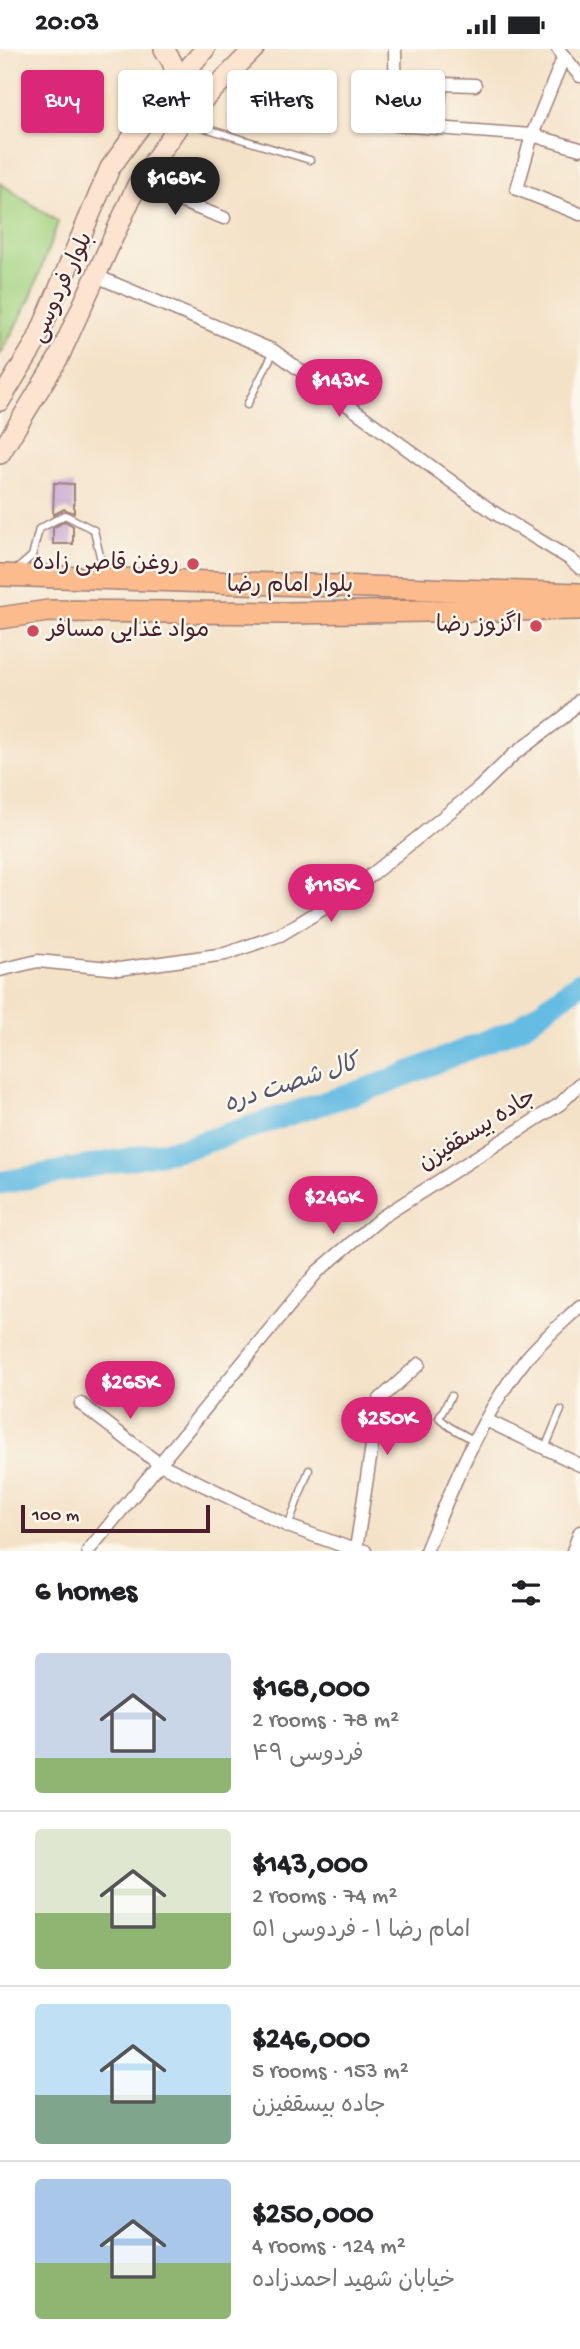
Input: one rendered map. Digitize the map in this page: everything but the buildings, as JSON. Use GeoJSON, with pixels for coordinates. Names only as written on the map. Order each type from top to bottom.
{"type":"FeatureCollection","features":[{"type":"Feature","properties":{"kind":"main road"},"geometry":{"type":"LineString","coordinates":[[164,49],[174,70]]}},
{"type":"Feature","properties":{"kind":"main road","name":"بلوار فردوسی"},"geometry":{"type":"LineString","coordinates":[[186,70],[205,49]]}},
{"type":"Feature","properties":{"kind":"main road","name":"بلوار فردوسی"},"geometry":{"type":"LineString","coordinates":[[213,90],[254,49]]}},
{"type":"Feature","properties":{"kind":"main road","name":"بلوار فردوسی"},"geometry":{"type":"LineString","coordinates":[[0,401],[36,342],[110,169],[137,133]]}},
{"type":"Feature","properties":{"kind":"main road","name":"بلوار فردوسی"},"geometry":{"type":"LineString","coordinates":[[0,454],[59,357],[137,185],[174,133]]}},
{"type":"Feature","properties":{"kind":"main road","name":"بلوار امام رضا"},"geometry":{"type":"LineString","coordinates":[[4,576],[580,594]]}},
{"type":"Feature","properties":{"kind":"main road"},"geometry":{"type":"LineString","coordinates":[[287,586],[287,613]]}},
{"type":"Feature","properties":{"kind":"main road","name":"بلوار امام رضا"},"geometry":{"type":"LineString","coordinates":[[0,618],[48,611],[287,613],[580,609]]}},
{"type":"Feature","properties":{"kind":"street"},"geometry":{"type":"LineString","coordinates":[[395,49],[395,70]]}},
{"type":"Feature","properties":{"kind":"street"},"geometry":{"type":"LineString","coordinates":[[561,53],[580,76]]}},
{"type":"Feature","properties":{"kind":"street"},"geometry":{"type":"LineString","coordinates":[[561,53],[532,135],[517,189],[580,214]]}},
{"type":"Feature","properties":{"kind":"street"},"geometry":{"type":"LineString","coordinates":[[445,84],[475,85]]}},
{"type":"Feature","properties":{"kind":"street"},"geometry":{"type":"LineString","coordinates":[[445,128],[532,135],[580,149]]}},
{"type":"Feature","properties":{"kind":"street"},"geometry":{"type":"LineString","coordinates":[[137,185],[224,218]]}},
{"type":"Feature","properties":{"kind":"street"},"geometry":{"type":"LineString","coordinates":[[96,276],[274,351],[493,512],[570,559],[580,568]]}},
{"type":"Feature","properties":{"kind":"street"},"geometry":{"type":"LineString","coordinates":[[0,970],[38,961],[119,969],[225,954],[280,935],[349,893],[478,789],[513,755],[565,716],[580,700]]}},
{"type":"Feature","properties":{"kind":"street","name":"جاده بیسقفیزن"},"geometry":{"type":"LineString","coordinates":[[88,1551],[317,1272],[382,1217],[559,1104],[580,1084]]}},
{"type":"Feature","properties":{"kind":"street"},"geometry":{"type":"LineString","coordinates":[[426,1551],[486,1420],[526,1359],[580,1306]]}},
{"type":"Feature","properties":{"kind":"street"},"geometry":{"type":"LineString","coordinates":[[81,1404],[158,1463],[288,1526],[360,1550],[379,1400],[419,1364]]}},
{"type":"Feature","properties":{"kind":"street"},"geometry":{"type":"LineString","coordinates":[[486,1420],[580,1465]]}},
{"type":"Feature","properties":{"kind":"street"},"geometry":{"type":"LineString","coordinates":[[573,1551],[580,1532]]}},
{"type":"Feature","properties":{"kind":"lane"},"geometry":{"type":"LineString","coordinates":[[213,130],[310,160]]}},
{"type":"Feature","properties":{"kind":"lane"},"geometry":{"type":"LineString","coordinates":[[247,405],[274,351]]}},
{"type":"Feature","properties":{"kind":"lane"},"geometry":{"type":"LineString","coordinates":[[4,576],[32,556],[39,529],[65,515],[94,530],[102,565],[113,581]]}},
{"type":"Feature","properties":{"kind":"lane"},"geometry":{"type":"LineString","coordinates":[[451,1396],[439,1418],[475,1441]]}},
{"type":"Feature","properties":{"kind":"lane"},"geometry":{"type":"LineString","coordinates":[[545,1448],[561,1411]]}},
{"type":"Feature","properties":{"kind":"lane"},"geometry":{"type":"LineString","coordinates":[[288,1526],[309,1469]]}},
{"type":"Feature","properties":{"kind":"green space"},"geometry":{"type":"Polygon","coordinates":[[[0,183],[58,222],[30,299],[0,355],[0,183]]]}},
{"type":"Feature","properties":{"kind":"waterway","name":"کال شصت دره"},"geometry":{"type":"LineString","coordinates":[[0,1183],[186,1148],[382,1084],[519,1028],[580,983]]}},
{"type":"Feature","properties":{"kind":"place","name":"روغن قاصی زاده"},"geometry":{"type":"Point","coordinates":[193,564]}},
{"type":"Feature","properties":{"kind":"place","name":"اگزوز رضا"},"geometry":{"type":"Point","coordinates":[536,626]}},
{"type":"Feature","properties":{"kind":"place","name":"مواد غذایی مسافر"},"geometry":{"type":"Point","coordinates":[33,631]}}]}
